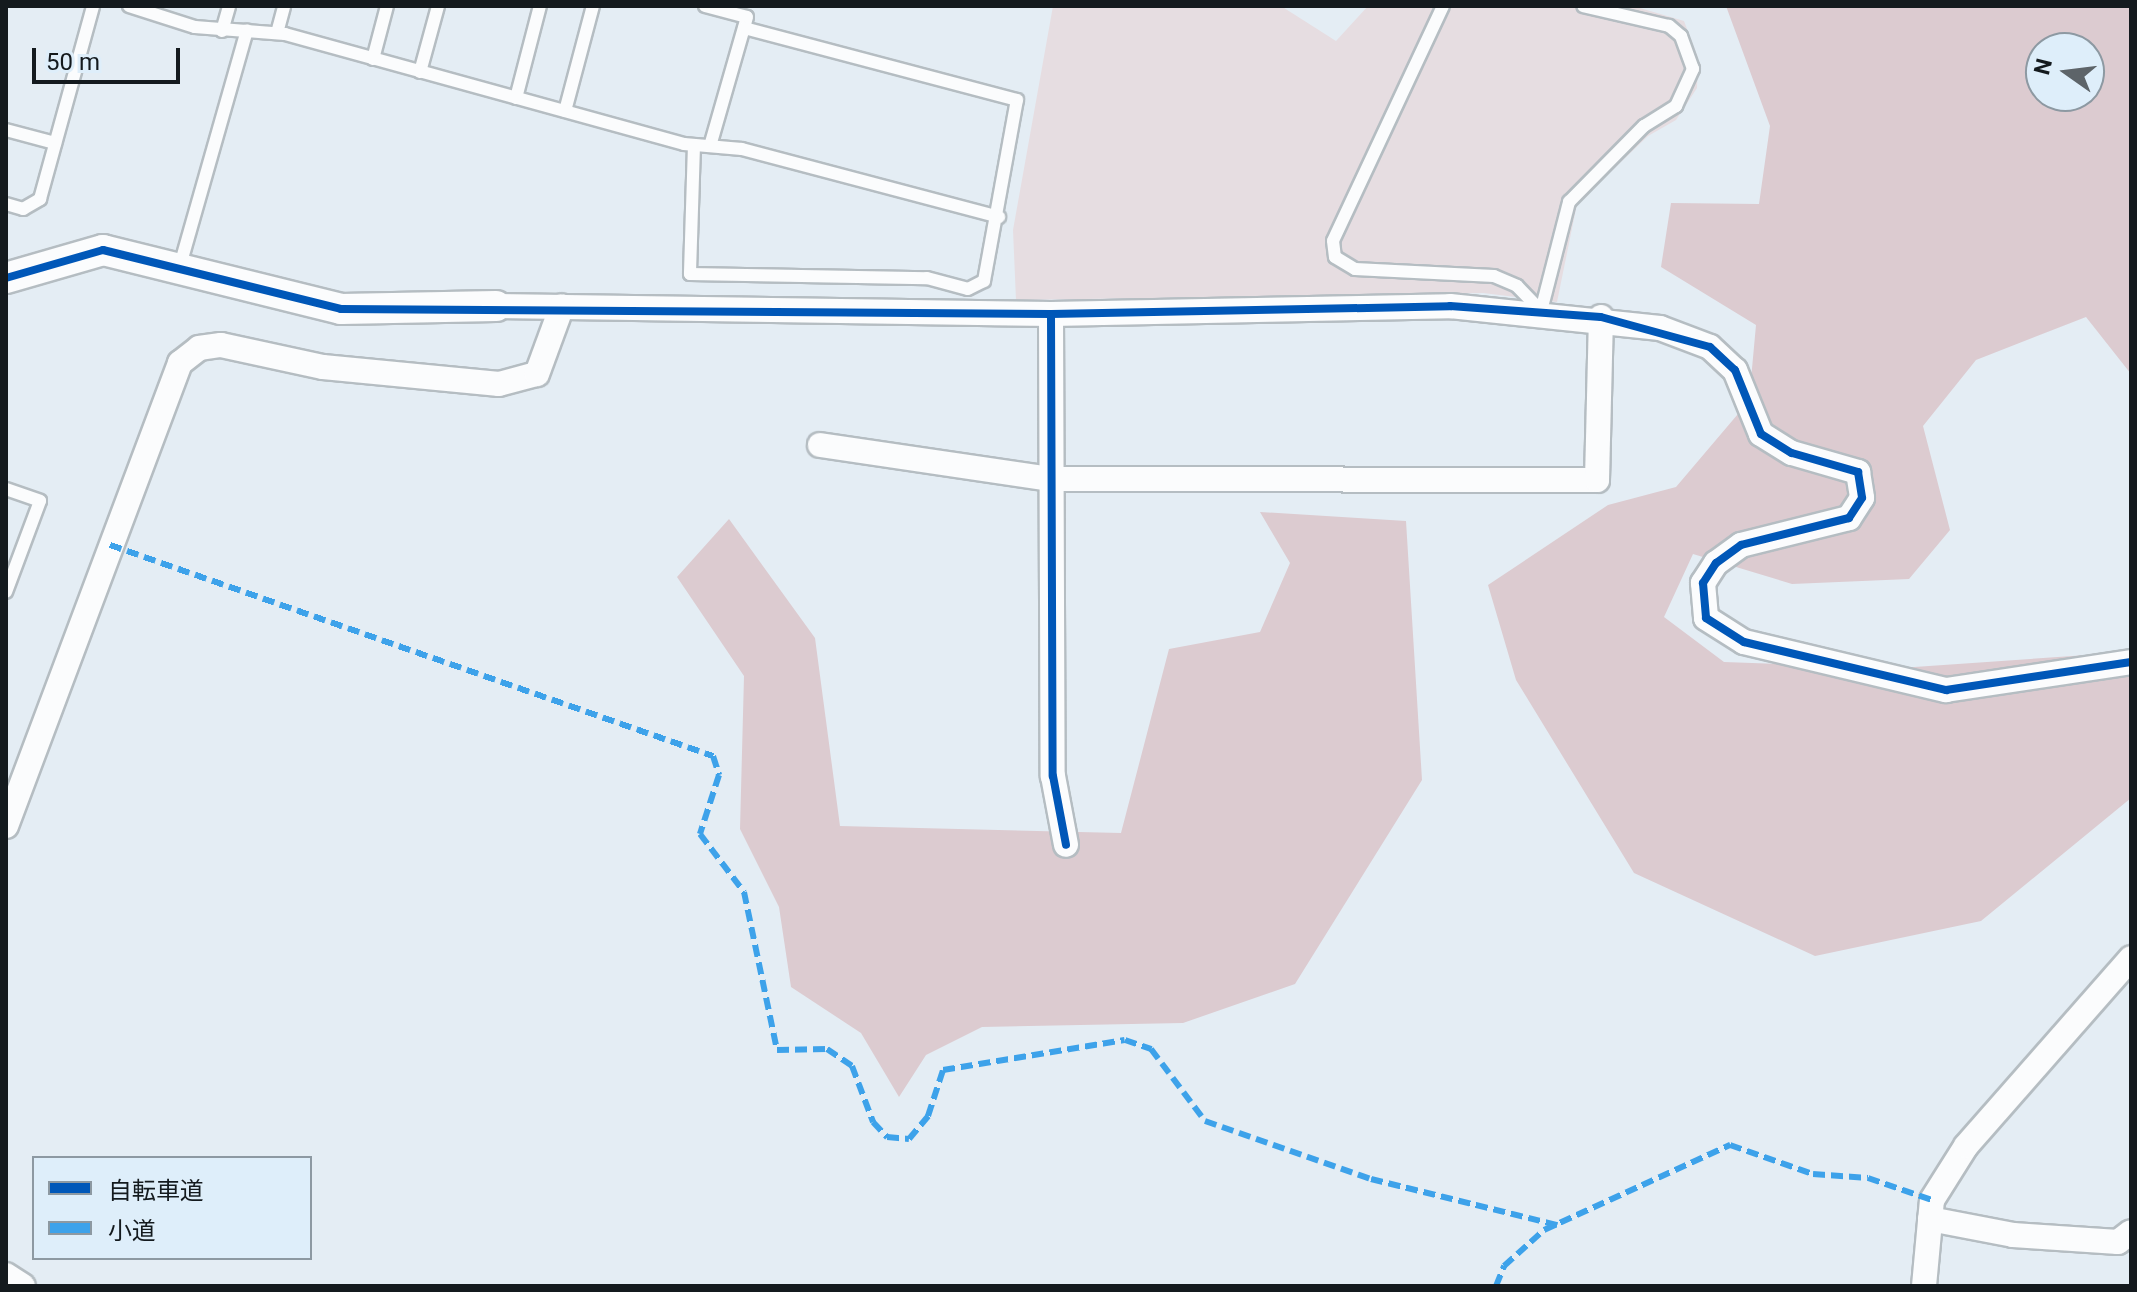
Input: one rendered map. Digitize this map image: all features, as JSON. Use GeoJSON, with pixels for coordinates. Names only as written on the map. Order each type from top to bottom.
{"type":"FeatureCollection","features":[{"type":"Feature","properties":{"kind":"street"},"geometry":{"type":"LineString","coordinates":[[6,278],[103,250],[341,309],[562,306],[1051,314],[1450,306],[1601,317],[1710,347],[1735,370],[1761,434],[1792,453],[1858,472],[1862,498],[1849,518],[1741,545],[1716,563],[1703,583],[1706,618],[1744,642],[1946,690],[2131,662]]}},
{"type":"Feature","properties":{"kind":"street"},"geometry":{"type":"LineString","coordinates":[[6,826],[180,363],[199,348],[221,345],[323,367],[499,384],[537,374],[562,306]]}},
{"type":"Feature","properties":{"kind":"street"},"geometry":{"type":"LineString","coordinates":[[1051,314],[1053,776],[1066,845]]}},
{"type":"Feature","properties":{"kind":"street"},"geometry":{"type":"LineString","coordinates":[[820,445],[1050,479],[1597,480],[1601,317]]}},
{"type":"Feature","properties":{"kind":"street"},"geometry":{"type":"LineString","coordinates":[[1924,1286],[1932,1200],[1966,1146],[2131,958]]}},
{"type":"Feature","properties":{"kind":"street"},"geometry":{"type":"LineString","coordinates":[[1930,1219],[2013,1235],[2118,1242],[2131,1232]]}},
{"type":"Feature","properties":{"kind":"street"},"geometry":{"type":"LineString","coordinates":[[6,1275],[23,1286]]}},
{"type":"Feature","properties":{"kind":"lane"},"geometry":{"type":"LineString","coordinates":[[6,204],[23,209],[40,199],[93,6]]}},
{"type":"Feature","properties":{"kind":"lane"},"geometry":{"type":"LineString","coordinates":[[129,6],[223,30],[277,33],[694,145],[710,146],[999,217]]}},
{"type":"Feature","properties":{"kind":"lane"},"geometry":{"type":"LineString","coordinates":[[223,30],[229,6]]}},
{"type":"Feature","properties":{"kind":"lane"},"geometry":{"type":"LineString","coordinates":[[277,33],[284,6]]}},
{"type":"Feature","properties":{"kind":"lane"},"geometry":{"type":"LineString","coordinates":[[373,59],[387,6]]}},
{"type":"Feature","properties":{"kind":"lane"},"geometry":{"type":"LineString","coordinates":[[420,72],[438,6]]}},
{"type":"Feature","properties":{"kind":"lane"},"geometry":{"type":"LineString","coordinates":[[516,98],[540,6]]}},
{"type":"Feature","properties":{"kind":"lane"},"geometry":{"type":"LineString","coordinates":[[565,111],[593,6]]}},
{"type":"Feature","properties":{"kind":"lane"},"geometry":{"type":"LineString","coordinates":[[705,6],[747,17],[710,146]]}},
{"type":"Feature","properties":{"kind":"lane"},"geometry":{"type":"LineString","coordinates":[[1443,6],[1333,241],[1335,257],[1355,269],[1494,276],[1517,286],[1541,311]]}},
{"type":"Feature","properties":{"kind":"lane"},"geometry":{"type":"LineString","coordinates":[[1541,311],[1569,202],[1644,126],[1676,106],[1693,69],[1681,36],[1669,26],[1583,6]]}},
{"type":"Feature","properties":{"kind":"lane"},"geometry":{"type":"LineString","coordinates":[[694,145],[690,274],[927,278],[977,289],[999,217],[1017,100],[744,28]]}},
{"type":"Feature","properties":{"kind":"lane"},"geometry":{"type":"LineString","coordinates":[[179,269],[247,31]]}},
{"type":"Feature","properties":{"kind":"lane"},"geometry":{"type":"LineString","coordinates":[[6,130],[55,143]]}},
{"type":"Feature","properties":{"kind":"lane"},"geometry":{"type":"LineString","coordinates":[[6,489],[40,501],[6,592]]}},
{"type":"Feature","properties":{"kind":"shaded area"},"geometry":{"type":"Polygon","coordinates":[[[1053,6],[1281,6],[1336,41],[1368,6],[1633,6],[1684,21],[1698,58],[1697,88],[1676,120],[1648,136],[1577,204],[1557,302],[1483,293],[1016,300],[1013,230],[1053,6]]]}},
{"type":"Feature","properties":{"kind":"shaded area"},"geometry":{"type":"Polygon","coordinates":[[[1726,6],[2131,6],[2131,374],[2086,317],[1976,360],[1923,426],[1950,530],[1909,579],[1792,584],[1693,554],[1664,617],[1724,662],[1900,668],[2131,652],[2131,798],[1981,921],[1815,956],[1634,873],[1516,680],[1488,585],[1608,505],[1676,487],[1749,401],[1756,325],[1661,267],[1671,203],[1759,204],[1770,126],[1726,6]]]}},
{"type":"Feature","properties":{"kind":"shaded area"},"geometry":{"type":"Polygon","coordinates":[[[1260,512],[1406,521],[1422,780],[1295,984],[1183,1023],[982,1027],[926,1055],[899,1097],[861,1033],[791,987],[779,907],[740,829],[744,676],[677,577],[729,519],[815,638],[840,826],[1121,833],[1169,649],[1260,632],[1290,563],[1260,512]]]}},
{"type":"Feature","properties":{"kind":"marked path"},"geometry":{"type":"LineString","coordinates":[[110,545],[713,756],[719,775],[700,834],[744,892],[777,1050],[827,1049],[852,1066],[873,1122],[887,1137],[909,1139],[928,1116],[943,1070],[1125,1040],[1151,1049],[1205,1121],[1371,1179],[1557,1225]]}},
{"type":"Feature","properties":{"kind":"marked path"},"geometry":{"type":"LineString","coordinates":[[1496,1286],[1504,1266],[1544,1230],[1730,1145],[1813,1174],[1868,1178],[1932,1200]]}},
{"type":"Feature","properties":{"kind":"cycle path"},"geometry":{"type":"LineString","coordinates":[[6,278],[103,250],[341,309],[1051,314],[1450,306],[1601,317],[1710,347],[1735,370],[1761,434],[1792,453],[1858,472],[1862,498],[1849,518],[1741,545],[1716,563],[1703,583],[1706,618],[1744,642],[1946,690],[2131,662]]}},
{"type":"Feature","properties":{"kind":"cycle path"},"geometry":{"type":"LineString","coordinates":[[1051,314],[1053,776],[1066,845]]}}]}
